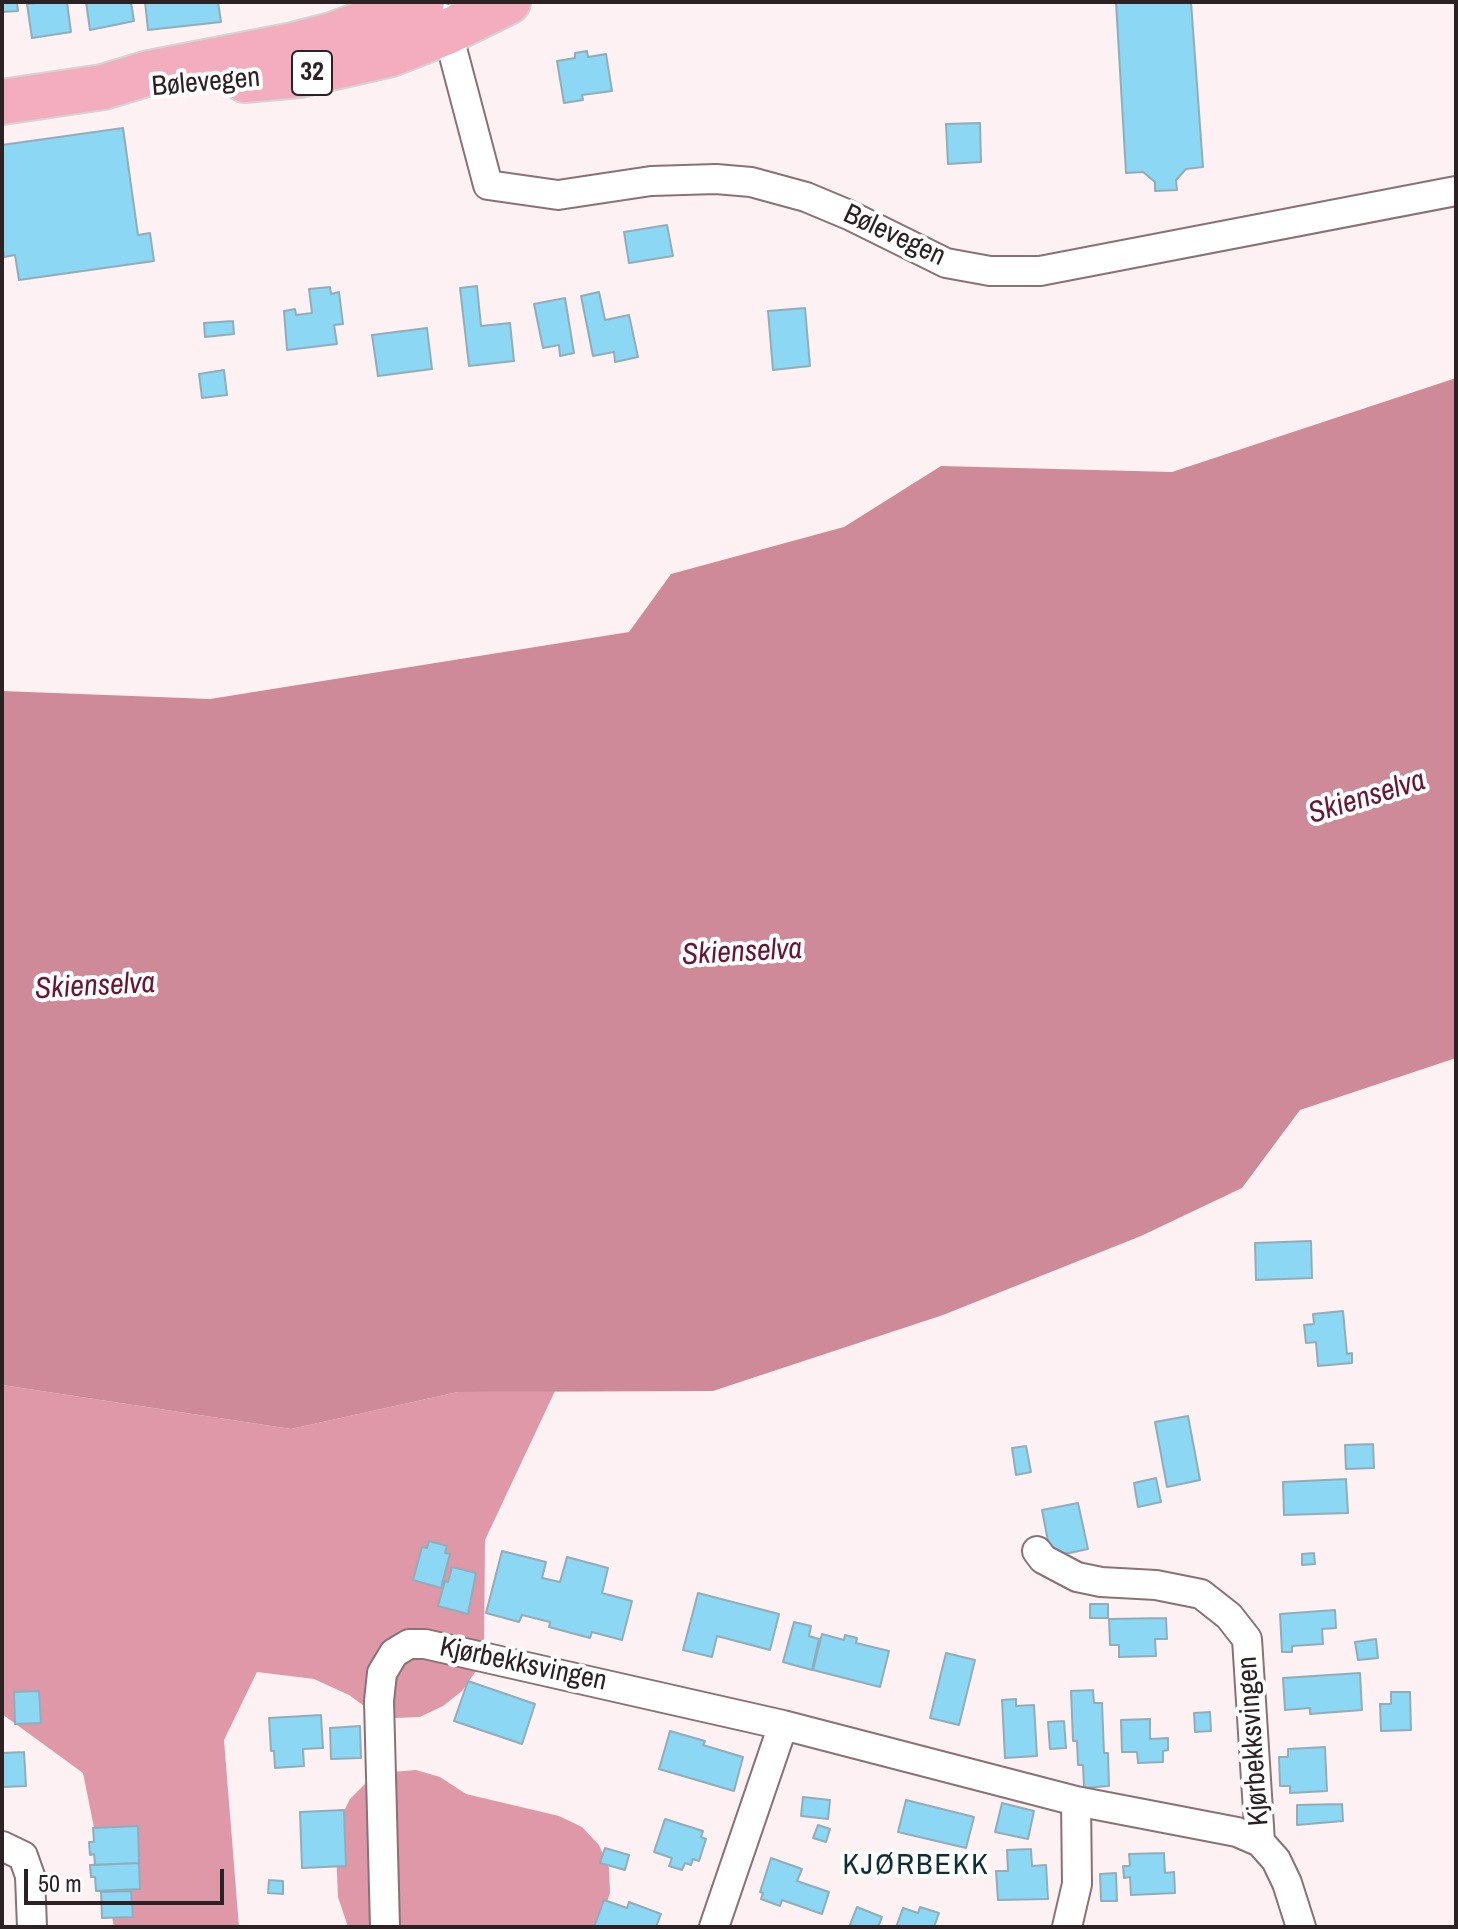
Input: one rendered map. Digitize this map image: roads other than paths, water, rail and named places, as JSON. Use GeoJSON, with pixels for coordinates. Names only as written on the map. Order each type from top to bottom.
{"type":"FeatureCollection","features":[{"type":"Feature","properties":{"kind":"main road","name":"Bølevegen"},"geometry":{"type":"LineString","coordinates":[[2,102],[103,87],[149,73],[293,45],[436,12],[508,2]]}},
{"type":"Feature","properties":{"kind":"street","name":"Bølevegen"},"geometry":{"type":"LineString","coordinates":[[436,12],[488,185],[558,195],[651,181],[716,179],[751,182],[806,197],[946,263],[990,271],[1040,271],[1456,191]]}},
{"type":"Feature","properties":{"kind":"street","name":"Kjørbekksvingen"},"geometry":{"type":"LineString","coordinates":[[1037,1551],[1058,1570],[1077,1577],[1101,1582],[1156,1585],[1201,1594],[1229,1616],[1247,1639],[1260,1842]]}},
{"type":"Feature","properties":{"kind":"street","name":"Kjørbekksvingen"},"geometry":{"type":"LineString","coordinates":[[385,1927],[379,1701],[382,1673],[394,1653],[409,1644],[425,1644],[783,1725],[1076,1801],[1237,1832],[1260,1842],[1276,1860],[1301,1927]]}},
{"type":"Feature","properties":{"kind":"street"},"geometry":{"type":"LineString","coordinates":[[714,1927],[783,1725]]}},
{"type":"Feature","properties":{"kind":"street"},"geometry":{"type":"LineString","coordinates":[[1067,1927],[1077,1884],[1076,1801]]}},
{"type":"Feature","properties":{"kind":"street"},"geometry":{"type":"LineString","coordinates":[[2,1846],[23,1856],[27,1866],[32,1927]]}},
{"type":"Feature","properties":{"kind":"water","name":"Skienselva"},"geometry":{"type":"Polygon","coordinates":[[[1456,378],[1456,1058],[1300,1110],[1242,1188],[1141,1236],[943,1315],[713,1391],[458,1392],[291,1429],[2,1385],[2,691],[210,699],[629,632],[671,574],[844,527],[941,466],[1172,472],[1456,378]]]}},
{"type":"Feature","properties":{"kind":"district","name":"KJØRBEKK"},"geometry":{"type":"Point","coordinates":[916,1866]}}]}
